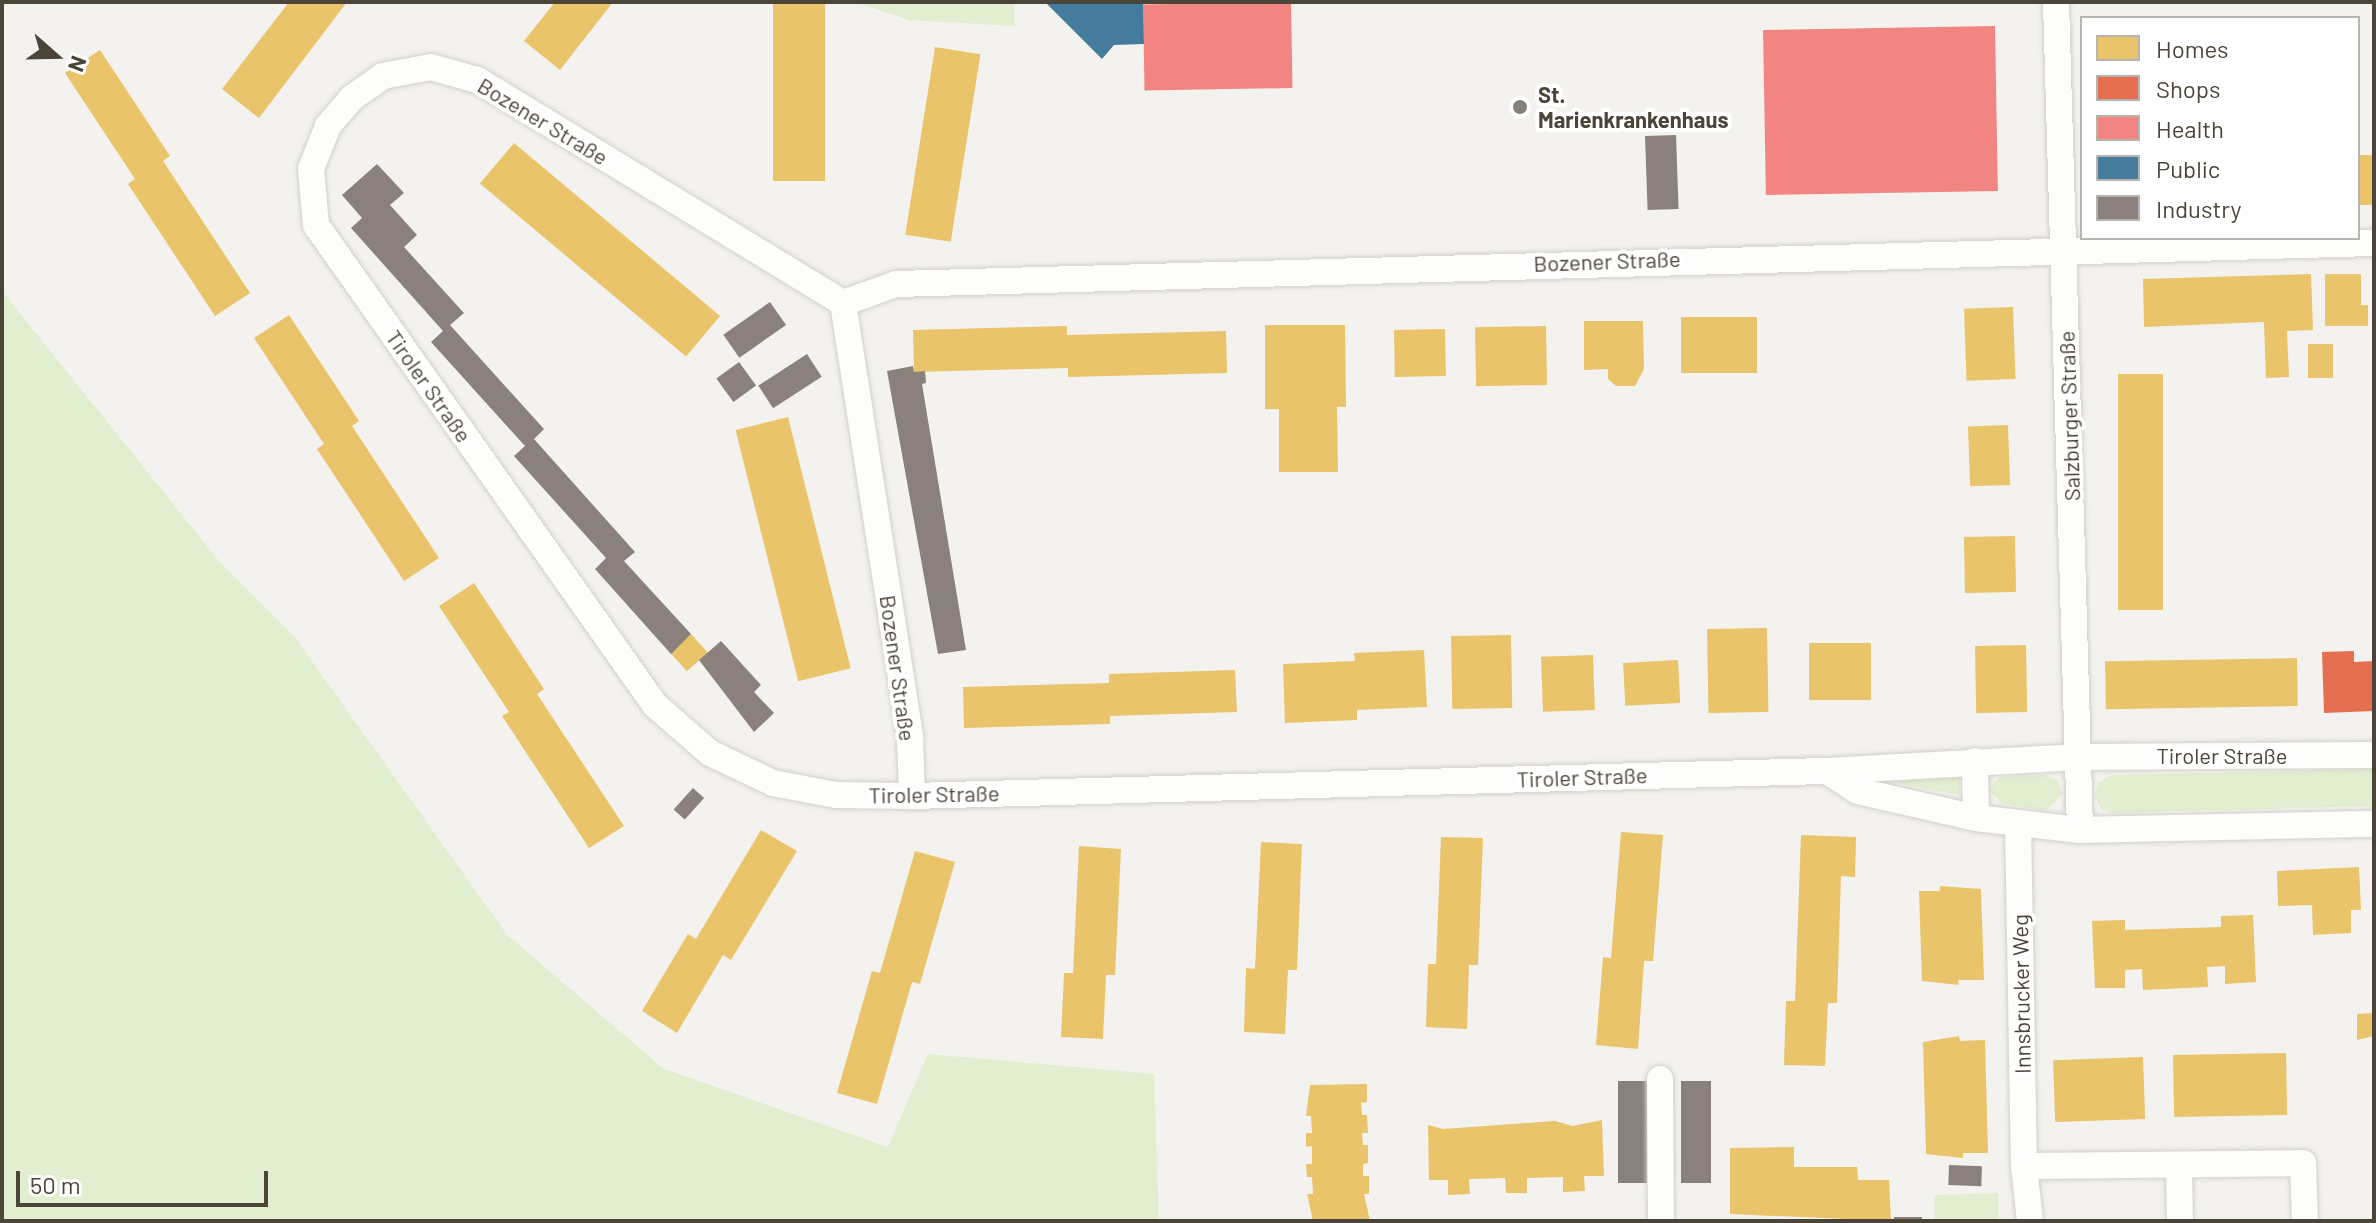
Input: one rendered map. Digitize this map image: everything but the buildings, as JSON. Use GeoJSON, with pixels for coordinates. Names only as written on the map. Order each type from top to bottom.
{"type":"FeatureCollection","features":[{"type":"Feature","properties":{"kind":"street","name":"Salzburger Straße"},"geometry":{"type":"LineString","coordinates":[[2056,2],[2080,830]]}},
{"type":"Feature","properties":{"kind":"street","name":"Bozener Straße"},"geometry":{"type":"LineString","coordinates":[[316,225],[311,169],[328,126],[352,98],[383,76],[431,67],[477,80],[843,303],[910,738],[912,796]]}},
{"type":"Feature","properties":{"kind":"street","name":"Tiroler Straße"},"geometry":{"type":"LineString","coordinates":[[316,225],[667,716],[710,753],[773,783],[836,795],[912,796],[1827,771],[2079,757],[2374,755]]}},
{"type":"Feature","properties":{"kind":"street","name":"Bozener Straße"},"geometry":{"type":"LineString","coordinates":[[843,303],[896,284],[2064,247],[2374,243]]}},
{"type":"Feature","properties":{"kind":"street"},"geometry":{"type":"LineString","coordinates":[[1975,761],[1976,818]]}},
{"type":"Feature","properties":{"kind":"street"},"geometry":{"type":"LineString","coordinates":[[1827,771],[1858,791],[1976,818],[2080,830],[2374,824]]}},
{"type":"Feature","properties":{"kind":"street","name":"Innsbrucker Weg"},"geometry":{"type":"LineString","coordinates":[[2018,823],[2024,1166],[2030,1221]]}},
{"type":"Feature","properties":{"kind":"street"},"geometry":{"type":"LineString","coordinates":[[1660,1079],[1661,1221]]}},
{"type":"Feature","properties":{"kind":"street"},"geometry":{"type":"LineString","coordinates":[[2024,1166],[2303,1163],[2305,1221]]}},
{"type":"Feature","properties":{"kind":"street"},"geometry":{"type":"LineString","coordinates":[[2179,1166],[2180,1221]]}},
{"type":"Feature","properties":{"kind":"green space"},"geometry":{"type":"Polygon","coordinates":[[[854,2],[1014,2],[1015,26],[909,20],[854,2]]]}},
{"type":"Feature","properties":{"kind":"green space"},"geometry":{"type":"Polygon","coordinates":[[[2,291],[219,561],[294,636],[507,935],[664,1069],[888,1147],[928,1054],[1154,1074],[1159,1221],[2,1221],[2,291]]]}},
{"type":"Feature","properties":{"kind":"green space"},"geometry":{"type":"Polygon","coordinates":[[[2374,769],[2374,806],[2113,813],[2101,809],[2095,795],[2099,782],[2112,775],[2374,769]]]}},
{"type":"Feature","properties":{"kind":"green space"},"geometry":{"type":"Polygon","coordinates":[[[2046,775],[2058,781],[2062,794],[2046,811],[2002,803],[1988,790],[2000,777],[2046,775]]]}},
{"type":"Feature","properties":{"kind":"green space"},"geometry":{"type":"Polygon","coordinates":[[[1960,777],[1960,795],[1901,784],[1901,779],[1960,777]]]}},
{"type":"Feature","properties":{"kind":"green space"},"geometry":{"type":"Polygon","coordinates":[[[1998,1193],[1999,1221],[1935,1221],[1934,1195],[1998,1193]]]}},
{"type":"Feature","properties":{"kind":"place","name":"St. Marienkrankenhaus"},"geometry":{"type":"Point","coordinates":[1520,107]}}]}
